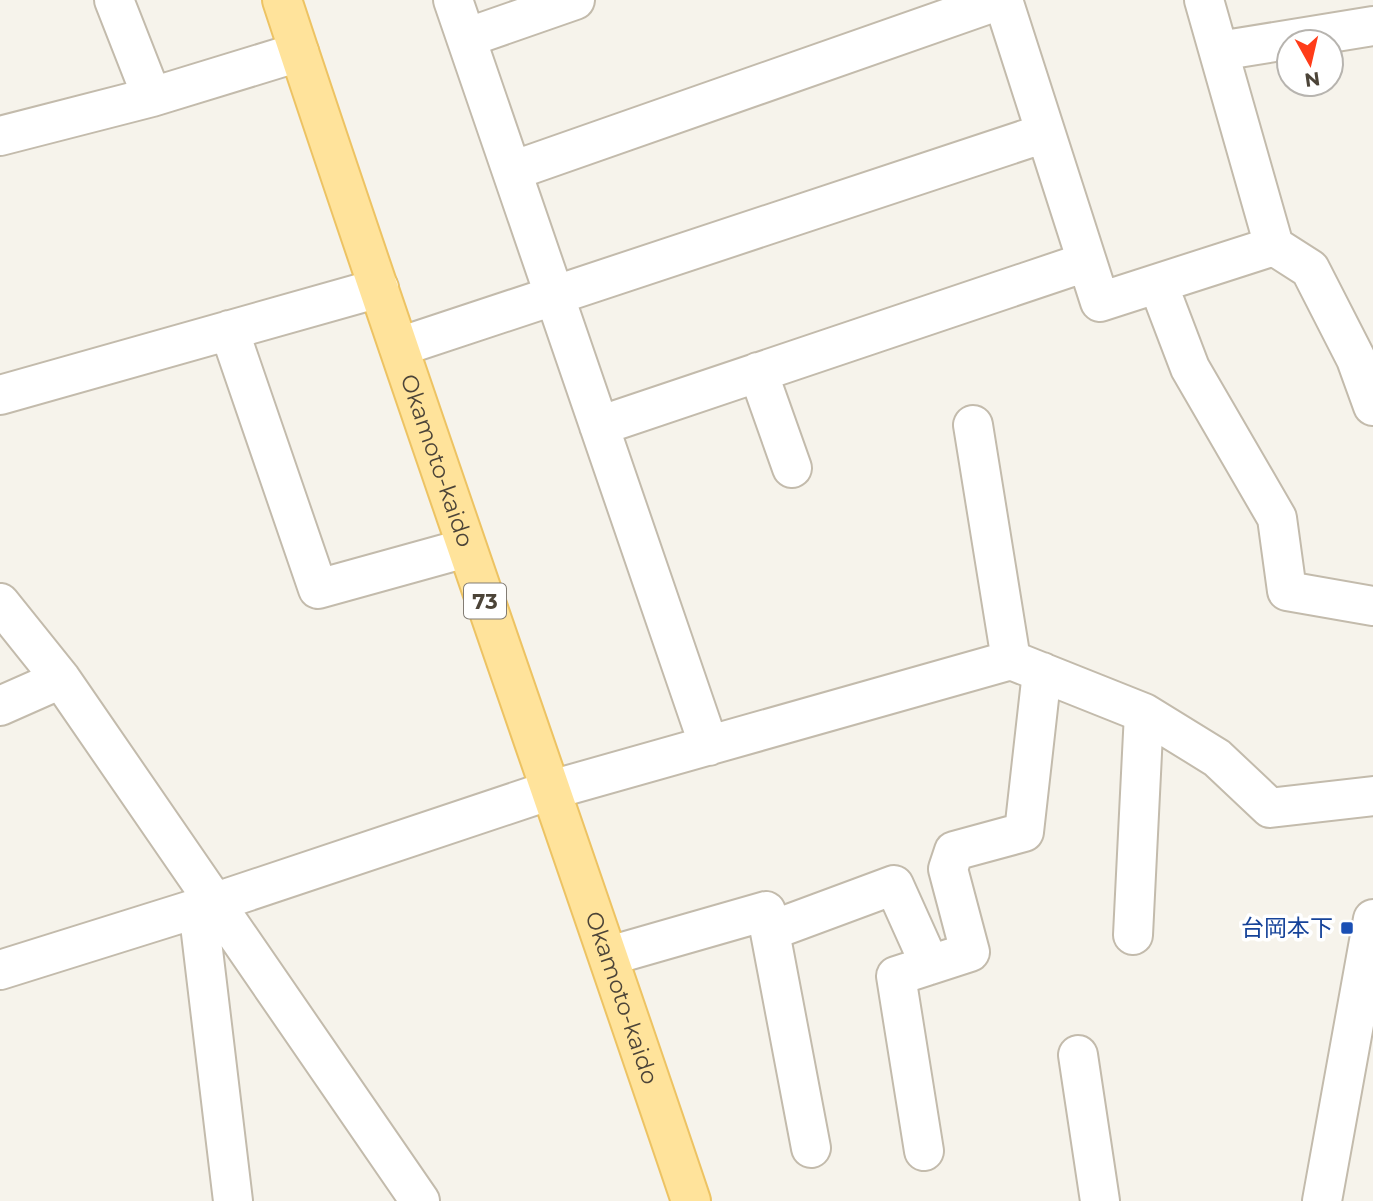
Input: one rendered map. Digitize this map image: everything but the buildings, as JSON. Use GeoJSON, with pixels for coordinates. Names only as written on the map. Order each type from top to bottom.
{"type":"FeatureCollection","features":[{"type":"Feature","properties":{"kind":"main road","name":"Okamoto-kaido"},"geometry":{"type":"LineString","coordinates":[[282,0],[466,548],[609,956],[691,1201]]}},
{"type":"Feature","properties":{"kind":"street"},"geometry":{"type":"LineString","coordinates":[[114,0],[152,97]]}},
{"type":"Feature","properties":{"kind":"street"},"geometry":{"type":"LineString","coordinates":[[453,0],[709,746]]}},
{"type":"Feature","properties":{"kind":"street"},"geometry":{"type":"LineString","coordinates":[[466,38],[575,0]]}},
{"type":"Feature","properties":{"kind":"street"},"geometry":{"type":"LineString","coordinates":[[512,171],[1002,0],[1100,303],[1274,246]]}},
{"type":"Feature","properties":{"kind":"street"},"geometry":{"type":"LineString","coordinates":[[1204,0],[1274,246],[1310,269],[1356,359],[1373,406]]}},
{"type":"Feature","properties":{"kind":"street"},"geometry":{"type":"LineString","coordinates":[[1219,51],[1373,26]]}},
{"type":"Feature","properties":{"kind":"street"},"geometry":{"type":"LineString","coordinates":[[0,136],[152,97],[299,52]]}},
{"type":"Feature","properties":{"kind":"street"},"geometry":{"type":"LineString","coordinates":[[399,347],[1045,133]]}},
{"type":"Feature","properties":{"kind":"street"},"geometry":{"type":"LineString","coordinates":[[599,426],[1086,262]]}},
{"type":"Feature","properties":{"kind":"street"},"geometry":{"type":"LineString","coordinates":[[1158,284],[1190,368],[1277,518],[1287,591],[1373,606]]}},
{"type":"Feature","properties":{"kind":"street"},"geometry":{"type":"LineString","coordinates":[[0,395],[379,288]]}},
{"type":"Feature","properties":{"kind":"street"},"geometry":{"type":"LineString","coordinates":[[229,330],[318,589],[466,548]]}},
{"type":"Feature","properties":{"kind":"street"},"geometry":{"type":"LineString","coordinates":[[758,372],[792,468]]}},
{"type":"Feature","properties":{"kind":"street"},"geometry":{"type":"LineString","coordinates":[[924,1151],[896,976],[971,952],[948,869],[954,851],[1024,832],[1027,666],[973,425]]}},
{"type":"Feature","properties":{"kind":"street"},"geometry":{"type":"LineString","coordinates":[[0,603],[61,679],[207,904],[420,1201]]}},
{"type":"Feature","properties":{"kind":"street"},"geometry":{"type":"LineString","coordinates":[[0,970],[551,790],[709,746],[1027,666],[1144,713],[1217,758],[1270,808],[1373,796]]}},
{"type":"Feature","properties":{"kind":"street"},"geometry":{"type":"LineString","coordinates":[[0,706],[61,679]]}},
{"type":"Feature","properties":{"kind":"street"},"geometry":{"type":"LineString","coordinates":[[1133,934],[1144,713]]}},
{"type":"Feature","properties":{"kind":"street"},"geometry":{"type":"LineString","coordinates":[[770,931],[894,885],[930,965]]}},
{"type":"Feature","properties":{"kind":"street"},"geometry":{"type":"LineString","coordinates":[[207,904],[233,1201]]}},
{"type":"Feature","properties":{"kind":"street"},"geometry":{"type":"LineString","coordinates":[[609,956],[766,911],[811,1148]]}},
{"type":"Feature","properties":{"kind":"street"},"geometry":{"type":"LineString","coordinates":[[1322,1201],[1357,1094],[1373,919]]}},
{"type":"Feature","properties":{"kind":"street"},"geometry":{"type":"LineString","coordinates":[[1078,1055],[1100,1201]]}},
{"type":"Feature","properties":{"kind":"place","name":"台岡本下"},"geometry":{"type":"Point","coordinates":[1347,928]}}]}
